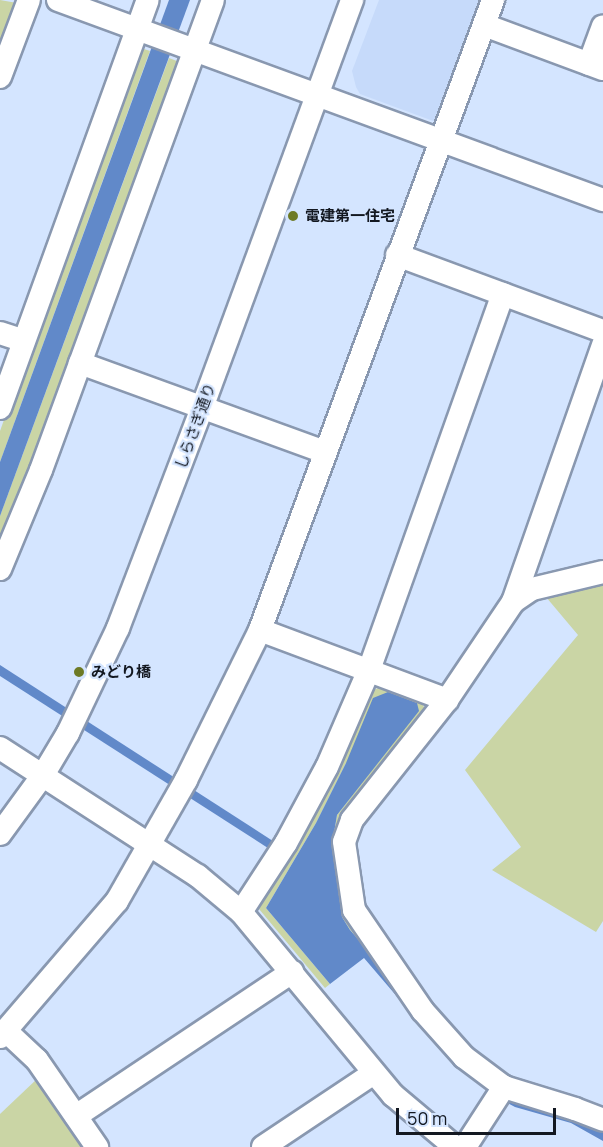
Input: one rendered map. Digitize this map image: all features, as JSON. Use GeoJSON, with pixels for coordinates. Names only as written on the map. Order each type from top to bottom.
{"type":"FeatureCollection","features":[{"type":"Feature","properties":{"kind":"street"},"geometry":{"type":"LineString","coordinates":[[0,77],[29,0]]}},
{"type":"Feature","properties":{"kind":"street"},"geometry":{"type":"LineString","coordinates":[[58,0],[603,200]]}},
{"type":"Feature","properties":{"kind":"street"},"geometry":{"type":"LineString","coordinates":[[0,408],[148,0]]}},
{"type":"Feature","properties":{"kind":"street"},"geometry":{"type":"LineString","coordinates":[[0,568],[41,470],[213,0]]}},
{"type":"Feature","properties":{"kind":"street","name":"しらさぎ通り"},"geometry":{"type":"LineString","coordinates":[[0,834],[43,775],[68,733],[117,628],[202,408],[352,0]]}},
{"type":"Feature","properties":{"kind":"street"},"geometry":{"type":"LineString","coordinates":[[97,1147],[37,1060],[3,1034],[117,901],[186,780],[260,630],[493,0]]}},
{"type":"Feature","properties":{"kind":"street"},"geometry":{"type":"LineString","coordinates":[[484,25],[596,67],[603,26]]}},
{"type":"Feature","properties":{"kind":"street"},"geometry":{"type":"LineString","coordinates":[[397,255],[603,332]]}},
{"type":"Feature","properties":{"kind":"street"},"geometry":{"type":"LineString","coordinates":[[241,912],[286,843],[327,767],[369,670],[503,294]]}},
{"type":"Feature","properties":{"kind":"street"},"geometry":{"type":"LineString","coordinates":[[0,333],[24,341]]}},
{"type":"Feature","properties":{"kind":"street"},"geometry":{"type":"LineString","coordinates":[[603,345],[513,602],[447,700],[352,820],[344,842],[354,910],[423,1011],[464,1057],[504,1087],[576,1109],[603,1120]]}},
{"type":"Feature","properties":{"kind":"street"},"geometry":{"type":"LineString","coordinates":[[80,363],[324,452]]}},
{"type":"Feature","properties":{"kind":"street"},"geometry":{"type":"LineString","coordinates":[[513,602],[532,589],[603,572]]}},
{"type":"Feature","properties":{"kind":"street"},"geometry":{"type":"LineString","coordinates":[[260,630],[447,700]]}},
{"type":"Feature","properties":{"kind":"street"},"geometry":{"type":"LineString","coordinates":[[0,748],[150,843],[198,876],[241,912],[374,1073],[412,1114],[455,1147]]}},
{"type":"Feature","properties":{"kind":"street"},"geometry":{"type":"LineString","coordinates":[[76,1116],[292,972]]}},
{"type":"Feature","properties":{"kind":"street"},"geometry":{"type":"LineString","coordinates":[[263,1147],[374,1073]]}},
{"type":"Feature","properties":{"kind":"street"},"geometry":{"type":"LineString","coordinates":[[465,1147],[504,1087]]}},
{"type":"Feature","properties":{"kind":"shaded area"},"geometry":{"type":"Polygon","coordinates":[[[379,0],[482,0],[436,122],[360,94],[356,87],[352,71],[379,0]]]}},
{"type":"Feature","properties":{"kind":"green space"},"geometry":{"type":"Polygon","coordinates":[[[0,0],[17,3],[0,49],[0,0]]]}},
{"type":"Feature","properties":{"kind":"green space"},"geometry":{"type":"Polygon","coordinates":[[[138,47],[150,51],[0,462],[0,431],[138,47]]]}},
{"type":"Feature","properties":{"kind":"green space"},"geometry":{"type":"Polygon","coordinates":[[[169,58],[182,63],[0,553],[0,516],[169,58]]]}},
{"type":"Feature","properties":{"kind":"green space"},"geometry":{"type":"Polygon","coordinates":[[[603,580],[603,921],[596,932],[492,870],[521,847],[465,770],[578,635],[546,597],[603,580]]]}},
{"type":"Feature","properties":{"kind":"green space"},"geometry":{"type":"Polygon","coordinates":[[[385,685],[421,699],[426,713],[338,844],[391,975],[350,930],[342,917],[332,845],[337,815],[385,753],[346,763],[316,823],[266,908],[330,984],[325,988],[259,909],[371,691],[385,685]]]}},
{"type":"Feature","properties":{"kind":"green space"},"geometry":{"type":"Polygon","coordinates":[[[38,1078],[84,1147],[0,1147],[0,1114],[38,1078]]]}},
{"type":"Feature","properties":{"kind":"water"},"geometry":{"type":"Polygon","coordinates":[[[169,0],[190,0],[0,516],[0,462],[169,0]]]}},
{"type":"Feature","properties":{"kind":"water"},"geometry":{"type":"Polygon","coordinates":[[[0,665],[276,843],[271,850],[0,676],[0,665]]]}},
{"type":"Feature","properties":{"kind":"water"},"geometry":{"type":"Polygon","coordinates":[[[388,692],[417,703],[419,711],[337,815],[332,845],[342,917],[350,930],[465,1060],[603,1130],[603,1141],[571,1123],[515,1107],[489,1093],[429,1034],[364,958],[330,984],[266,908],[316,823],[346,763],[373,698],[388,692]]]}},
{"type":"Feature","properties":{"kind":"place","name":"電建第一住宅"},"geometry":{"type":"Point","coordinates":[293,216]}},
{"type":"Feature","properties":{"kind":"place","name":"みどり橋"},"geometry":{"type":"Point","coordinates":[79,672]}}]}
